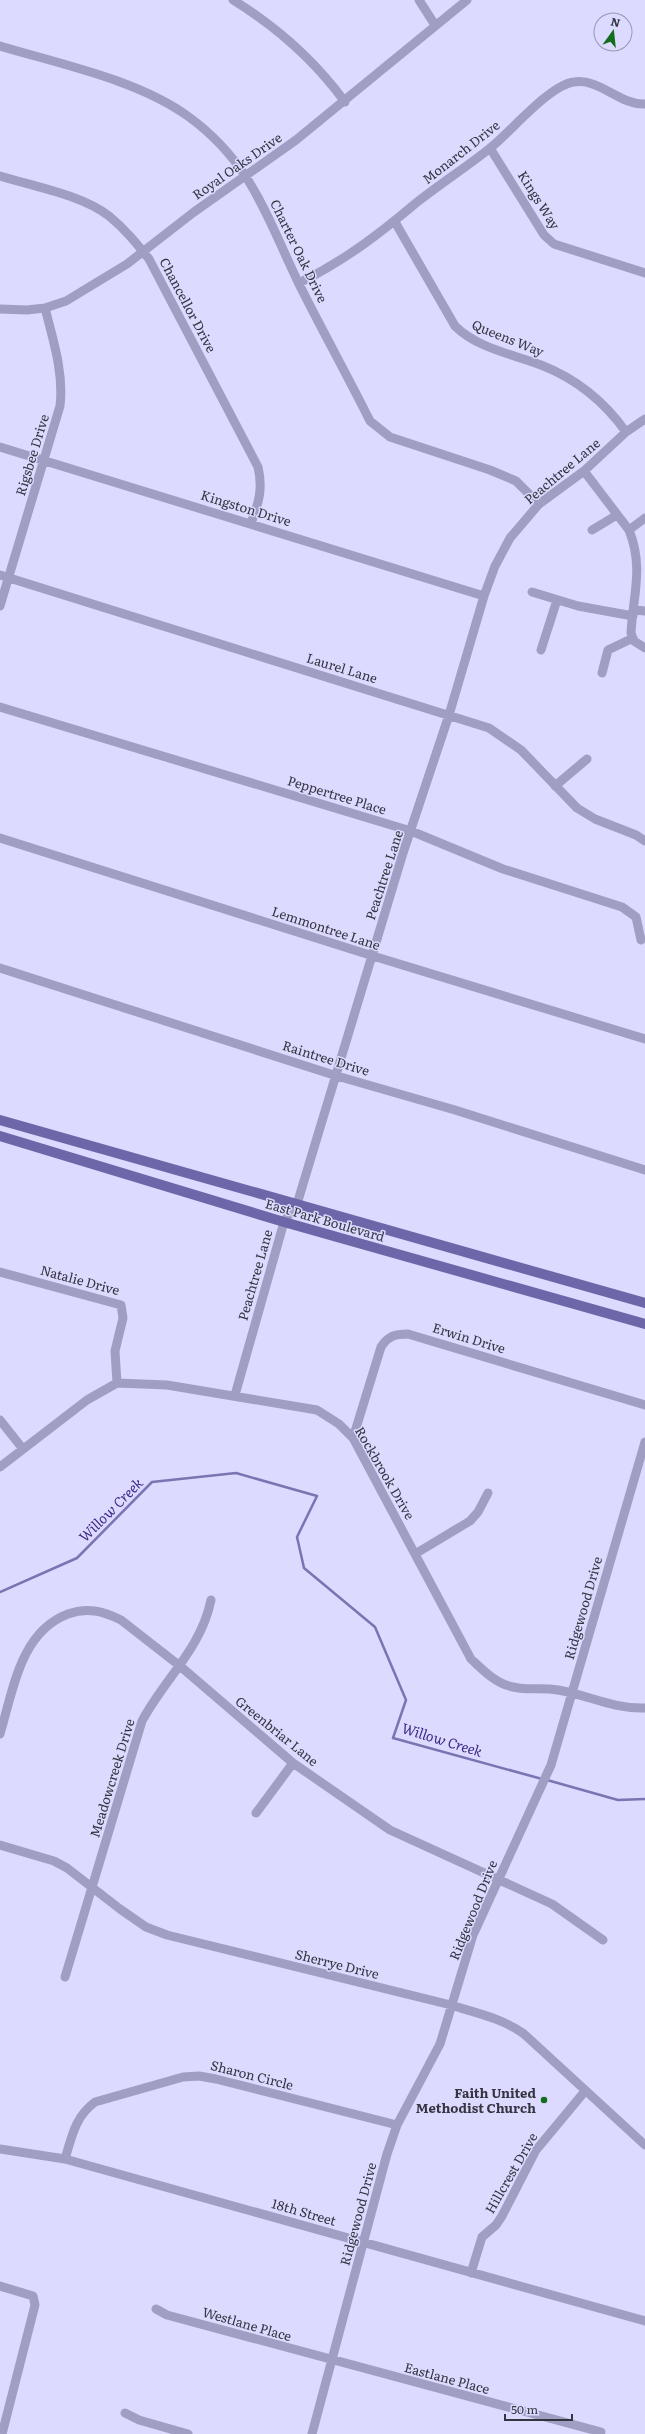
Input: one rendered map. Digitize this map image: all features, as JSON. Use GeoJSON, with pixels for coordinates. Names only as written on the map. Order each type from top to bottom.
{"type":"FeatureCollection","features":[{"type":"Feature","properties":{"kind":"main road","name":"East Park Boulevard"},"geometry":{"type":"LineString","coordinates":[[0,1120],[645,1303]]}},
{"type":"Feature","properties":{"kind":"main road","name":"East Park Boulevard"},"geometry":{"type":"LineString","coordinates":[[0,1136],[284,1222],[645,1324]]}},
{"type":"Feature","properties":{"kind":"street"},"geometry":{"type":"LineString","coordinates":[[233,0],[270,26],[302,52],[328,80],[345,102]]}},
{"type":"Feature","properties":{"kind":"street"},"geometry":{"type":"LineString","coordinates":[[419,0],[435,25]]}},
{"type":"Feature","properties":{"kind":"street","name":"Royal Oaks Drive"},"geometry":{"type":"LineString","coordinates":[[0,309],[27,310],[45,308],[66,301],[126,264],[142,250],[247,175],[345,102],[435,25],[467,0]]}},
{"type":"Feature","properties":{"kind":"street","name":"Charter Oak Drive"},"geometry":{"type":"LineString","coordinates":[[0,46],[137,88],[188,116],[208,132],[230,153],[247,175],[275,227],[299,283],[370,421],[381,432],[390,437],[516,480],[539,504]]}},
{"type":"Feature","properties":{"kind":"street","name":"Monarch Drive"},"geometry":{"type":"LineString","coordinates":[[299,283],[331,268],[395,222],[416,204],[490,148],[556,89],[575,81],[604,89],[625,101],[645,104]]}},
{"type":"Feature","properties":{"kind":"street","name":"Kings Way"},"geometry":{"type":"LineString","coordinates":[[490,148],[544,235],[554,244],[645,273]]}},
{"type":"Feature","properties":{"kind":"street","name":"Chancellor Drive"},"geometry":{"type":"LineString","coordinates":[[0,176],[86,203],[108,216],[128,232],[150,259],[258,467],[262,482],[261,493],[251,523]]}},
{"type":"Feature","properties":{"kind":"street","name":"Queens Way"},"geometry":{"type":"LineString","coordinates":[[395,222],[455,326],[466,338],[542,365],[571,380],[591,393],[612,412],[626,432]]}},
{"type":"Feature","properties":{"kind":"street","name":"Rigsbee Drive"},"geometry":{"type":"LineString","coordinates":[[0,606],[4,577],[45,460],[58,417],[62,391],[56,352],[45,308]]}},
{"type":"Feature","properties":{"kind":"street","name":"Peachtree Lane"},"geometry":{"type":"LineString","coordinates":[[235,1395],[284,1222],[297,1204],[411,831],[449,715],[484,596],[495,566],[510,538],[539,504],[584,471],[626,432],[645,419]]}},
{"type":"Feature","properties":{"kind":"street","name":"Kingston Drive"},"geometry":{"type":"LineString","coordinates":[[0,446],[484,596]]}},
{"type":"Feature","properties":{"kind":"street"},"geometry":{"type":"LineString","coordinates":[[584,471],[629,530],[635,547],[638,570],[633,638],[637,645],[645,648]]}},
{"type":"Feature","properties":{"kind":"street"},"geometry":{"type":"LineString","coordinates":[[592,530],[617,514]]}},
{"type":"Feature","properties":{"kind":"street"},"geometry":{"type":"LineString","coordinates":[[629,530],[645,518]]}},
{"type":"Feature","properties":{"kind":"street","name":"Laurel Lane"},"geometry":{"type":"LineString","coordinates":[[4,577],[489,728],[508,740],[583,812],[645,841]]}},
{"type":"Feature","properties":{"kind":"street"},"geometry":{"type":"LineString","coordinates":[[532,592],[557,600],[634,613],[645,612]]}},
{"type":"Feature","properties":{"kind":"street"},"geometry":{"type":"LineString","coordinates":[[541,650],[557,600]]}},
{"type":"Feature","properties":{"kind":"street"},"geometry":{"type":"LineString","coordinates":[[602,673],[608,650],[633,638]]}},
{"type":"Feature","properties":{"kind":"street","name":"Peppertree Place"},"geometry":{"type":"LineString","coordinates":[[0,706],[411,831],[503,870],[622,907],[636,917],[641,940]]}},
{"type":"Feature","properties":{"kind":"street"},"geometry":{"type":"LineString","coordinates":[[555,786],[587,759]]}},
{"type":"Feature","properties":{"kind":"street","name":"Lemmontree Lane"},"geometry":{"type":"LineString","coordinates":[[0,838],[373,956],[645,1039]]}},
{"type":"Feature","properties":{"kind":"street","name":"Raintree Drive"},"geometry":{"type":"LineString","coordinates":[[0,968],[337,1076],[455,1110],[645,1170]]}},
{"type":"Feature","properties":{"kind":"street","name":"Natalie Drive"},"geometry":{"type":"LineString","coordinates":[[0,1272],[121,1305],[123,1318],[115,1351],[117,1383]]}},
{"type":"Feature","properties":{"kind":"street","name":"Erwin Drive"},"geometry":{"type":"LineString","coordinates":[[353,1438],[381,1347],[386,1339],[396,1334],[408,1334],[645,1405]]}},
{"type":"Feature","properties":{"kind":"street"},"geometry":{"type":"LineString","coordinates":[[0,1467],[87,1400],[117,1383]]}},
{"type":"Feature","properties":{"kind":"street","name":"Rockbrook Drive"},"geometry":{"type":"LineString","coordinates":[[117,1383],[167,1385],[235,1395],[317,1410],[339,1424],[353,1438],[471,1659],[483,1670],[508,1686],[522,1689],[558,1690],[613,1706],[645,1708]]}},
{"type":"Feature","properties":{"kind":"street"},"geometry":{"type":"LineString","coordinates":[[0,1420],[23,1449]]}},
{"type":"Feature","properties":{"kind":"street","name":"Ridgewood Drive"},"geometry":{"type":"LineString","coordinates":[[312,2434],[397,2125],[440,2044],[473,1936],[547,1775],[559,1744],[645,1442]]}},
{"type":"Feature","properties":{"kind":"street"},"geometry":{"type":"LineString","coordinates":[[415,1554],[470,1521],[478,1512],[488,1493]]}},
{"type":"Feature","properties":{"kind":"street","name":"Meadowcreek Drive"},"geometry":{"type":"LineString","coordinates":[[65,1977],[142,1721],[154,1698],[197,1642],[207,1619],[211,1600]]}},
{"type":"Feature","properties":{"kind":"street","name":"Greenbriar Lane"},"geometry":{"type":"LineString","coordinates":[[0,1734],[3,1716],[26,1653],[33,1639],[43,1628],[60,1617],[76,1611],[98,1611],[121,1620],[180,1666],[293,1763],[390,1830],[552,1904],[603,1940]]}},
{"type":"Feature","properties":{"kind":"street"},"geometry":{"type":"LineString","coordinates":[[256,1813],[293,1763]]}},
{"type":"Feature","properties":{"kind":"street","name":"Sherrye Drive"},"geometry":{"type":"LineString","coordinates":[[0,1845],[54,1861],[67,1868],[146,1927],[167,1935],[451,2005],[512,2025],[645,2145]]}},
{"type":"Feature","properties":{"kind":"street","name":"Sharon Circle"},"geometry":{"type":"LineString","coordinates":[[66,2159],[76,2123],[84,2111],[95,2102],[183,2077],[199,2076],[216,2079],[397,2125]]}},
{"type":"Feature","properties":{"kind":"street","name":"Hillcrest Drive"},"geometry":{"type":"LineString","coordinates":[[470,2273],[482,2237],[496,2225],[502,2216],[536,2150],[585,2091]]}},
{"type":"Feature","properties":{"kind":"street","name":"18th Street"},"geometry":{"type":"LineString","coordinates":[[0,2149],[66,2159],[645,2321]]}},
{"type":"Feature","properties":{"kind":"street"},"geometry":{"type":"LineString","coordinates":[[0,2286],[33,2296],[35,2306],[2,2434]]}},
{"type":"Feature","properties":{"kind":"street","name":"Westlane Place"},"geometry":{"type":"LineString","coordinates":[[156,2309],[167,2315],[333,2361]]}},
{"type":"Feature","properties":{"kind":"street","name":"Eastlane Place"},"geometry":{"type":"LineString","coordinates":[[333,2361],[601,2432]]}},
{"type":"Feature","properties":{"kind":"street"},"geometry":{"type":"LineString","coordinates":[[125,2413],[139,2420],[188,2434]]}},
{"type":"Feature","properties":{"kind":"waterway","name":"Willow Creek"},"geometry":{"type":"LineString","coordinates":[[0,1592],[77,1558],[152,1482],[236,1473],[317,1496],[297,1537],[304,1568],[375,1627],[406,1700],[393,1738],[542,1779]]}},
{"type":"Feature","properties":{"kind":"waterway","name":"Willow Creek"},"geometry":{"type":"LineString","coordinates":[[547,1780],[618,1800],[645,1799]]}},
{"type":"Feature","properties":{"kind":"place","name":"Faith United Methodist Church"},"geometry":{"type":"Point","coordinates":[544,2100]}}]}
